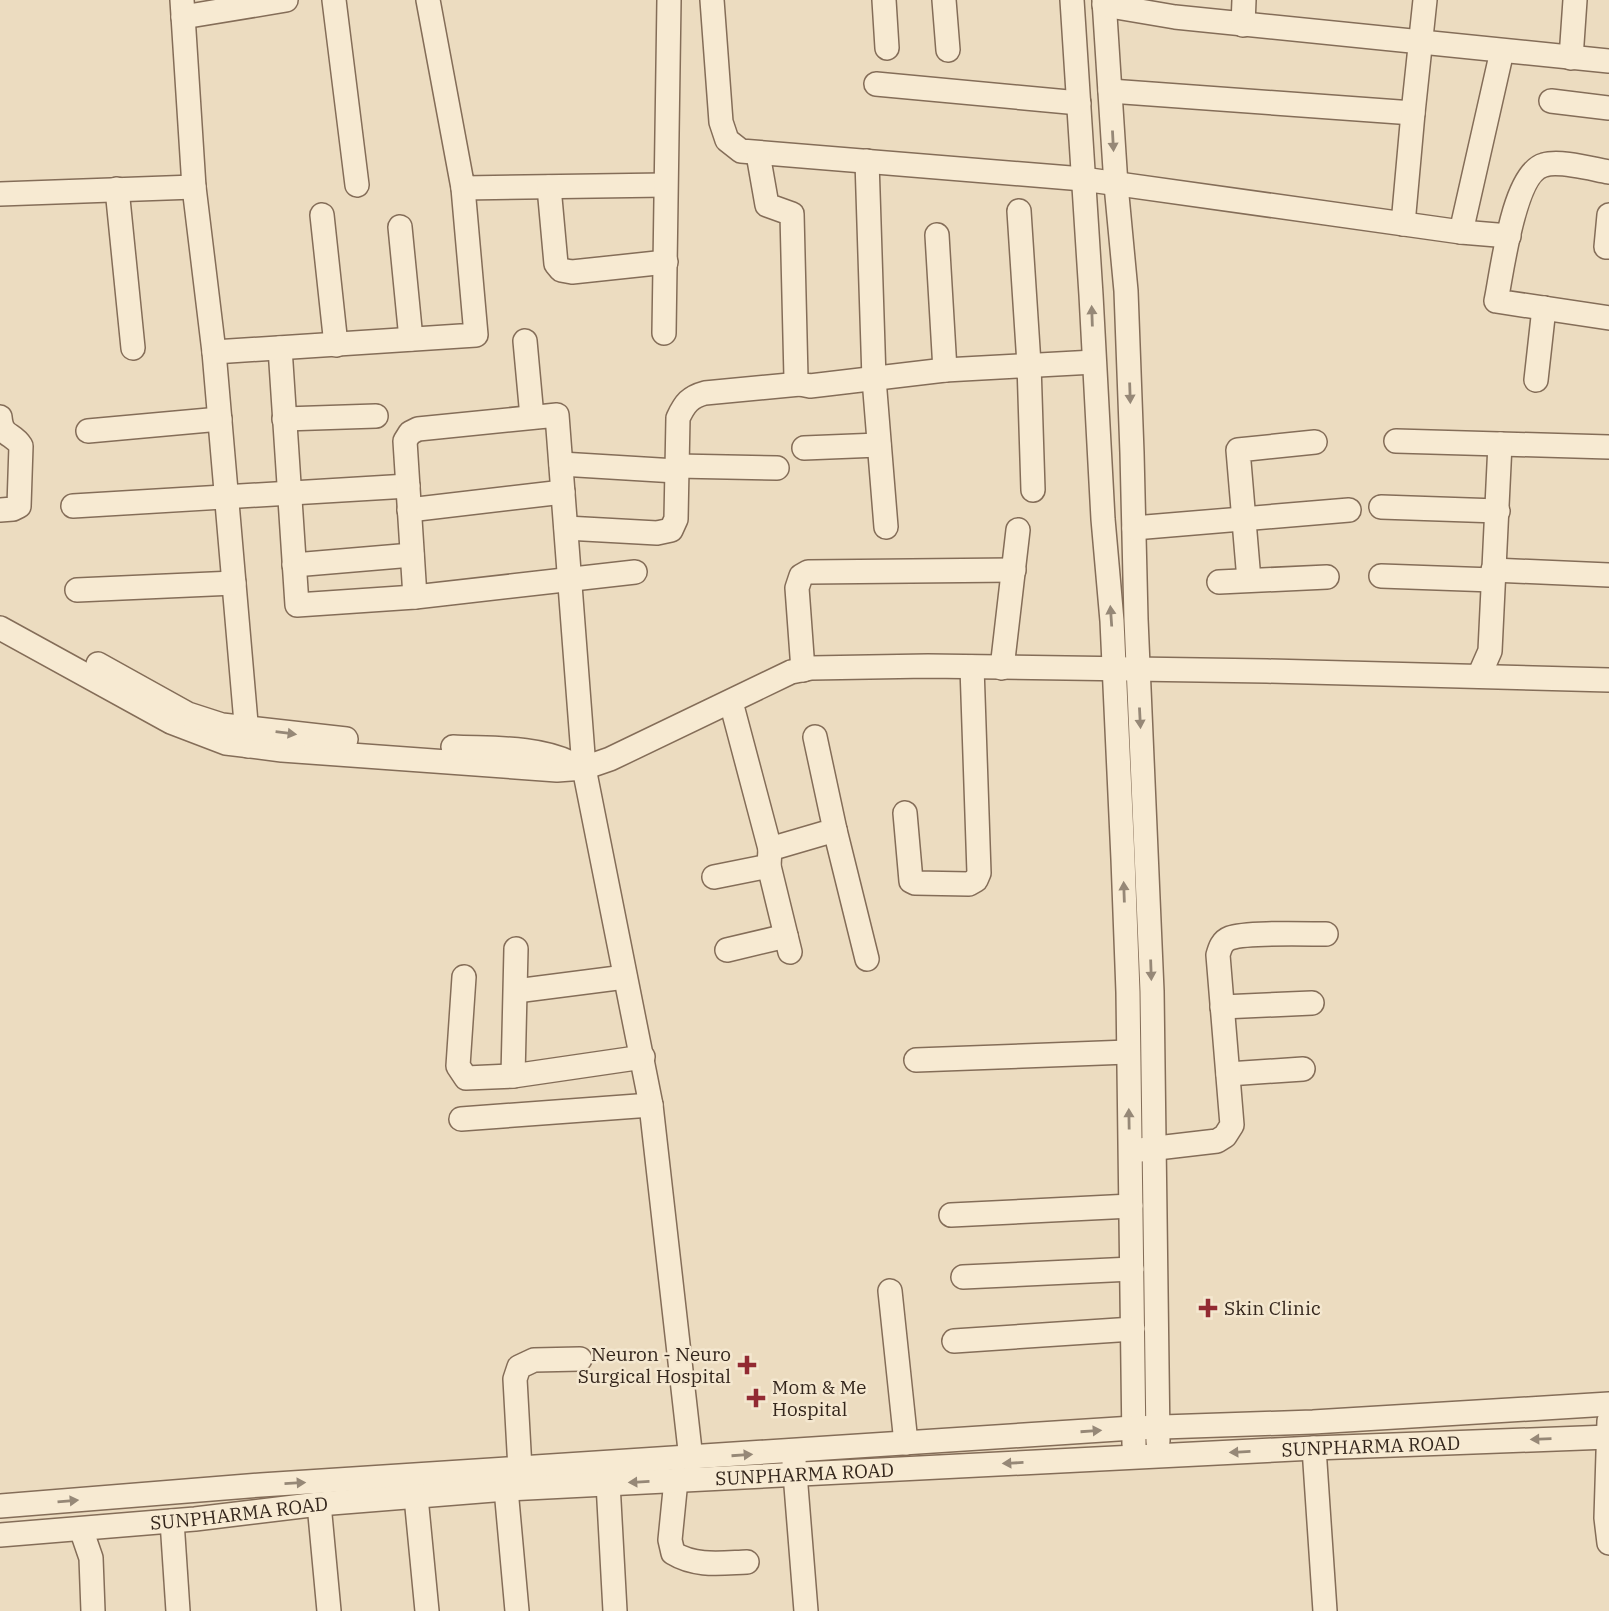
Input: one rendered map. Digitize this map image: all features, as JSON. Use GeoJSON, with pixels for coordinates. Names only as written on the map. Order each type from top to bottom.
{"type":"FeatureCollection","features":[{"type":"Feature","properties":{"kind":"street"},"geometry":{"type":"LineString","coordinates":[[247,737],[214,352],[194,187],[182,9],[286,0]]}},
{"type":"Feature","properties":{"kind":"street"},"geometry":{"type":"LineString","coordinates":[[334,0],[357,185]]}},
{"type":"Feature","properties":{"kind":"street"},"geometry":{"type":"LineString","coordinates":[[214,352],[476,335],[463,188],[428,0]]}},
{"type":"Feature","properties":{"kind":"street"},"geometry":{"type":"LineString","coordinates":[[664,333],[669,0]]}},
{"type":"Feature","properties":{"kind":"street"},"geometry":{"type":"LineString","coordinates":[[712,0],[721,122],[727,140],[741,152],[1083,179],[1461,232],[1509,236]]}},
{"type":"Feature","properties":{"kind":"street"},"geometry":{"type":"LineString","coordinates":[[884,0],[887,48]]}},
{"type":"Feature","properties":{"kind":"street"},"geometry":{"type":"LineString","coordinates":[[944,0],[948,50]]}},
{"type":"Feature","properties":{"kind":"street"},"geometry":{"type":"LineString","coordinates":[[1072,0],[1114,668],[1124,899],[1134,1457]]}},
{"type":"Feature","properties":{"kind":"street"},"geometry":{"type":"LineString","coordinates":[[1243,24],[1244,0]]}},
{"type":"Feature","properties":{"kind":"street"},"geometry":{"type":"LineString","coordinates":[[1403,223],[1425,0]]}},
{"type":"Feature","properties":{"kind":"street"},"geometry":{"type":"LineString","coordinates":[[1571,58],[1575,0]]}},
{"type":"Feature","properties":{"kind":"street"},"geometry":{"type":"LineString","coordinates":[[1158,1456],[1150,951],[1135,528],[1125,291],[1115,185],[1104,2],[1175,9],[1243,24],[1609,61]]}},
{"type":"Feature","properties":{"kind":"street"},"geometry":{"type":"LineString","coordinates":[[1461,232],[1502,51]]}},
{"type":"Feature","properties":{"kind":"street"},"geometry":{"type":"LineString","coordinates":[[876,84],[1079,103]]}},
{"type":"Feature","properties":{"kind":"street"},"geometry":{"type":"LineString","coordinates":[[1110,91],[1413,113]]}},
{"type":"Feature","properties":{"kind":"street"},"geometry":{"type":"LineString","coordinates":[[1551,101],[1609,108]]}},
{"type":"Feature","properties":{"kind":"street"},"geometry":{"type":"LineString","coordinates":[[758,154],[767,205],[792,214],[796,378],[800,384]]}},
{"type":"Feature","properties":{"kind":"street"},"geometry":{"type":"LineString","coordinates":[[867,161],[874,379],[886,527]]}},
{"type":"Feature","properties":{"kind":"street"},"geometry":{"type":"LineString","coordinates":[[1609,172],[1556,164],[1533,170],[1518,198],[1496,301],[1609,318]]}},
{"type":"Feature","properties":{"kind":"street"},"geometry":{"type":"LineString","coordinates":[[463,188],[665,185]]}},
{"type":"Feature","properties":{"kind":"street"},"geometry":{"type":"LineString","coordinates":[[0,194],[194,187]]}},
{"type":"Feature","properties":{"kind":"street"},"geometry":{"type":"LineString","coordinates":[[549,187],[556,264],[561,271],[666,262]]}},
{"type":"Feature","properties":{"kind":"street"},"geometry":{"type":"LineString","coordinates":[[117,189],[133,348]]}},
{"type":"Feature","properties":{"kind":"street"},"geometry":{"type":"LineString","coordinates":[[1019,211],[1029,364],[1033,489]]}},
{"type":"Feature","properties":{"kind":"street"},"geometry":{"type":"LineString","coordinates":[[322,215],[336,345]]}},
{"type":"Feature","properties":{"kind":"street"},"geometry":{"type":"LineString","coordinates":[[1609,215],[1606,247],[1609,247]]}},
{"type":"Feature","properties":{"kind":"street"},"geometry":{"type":"LineString","coordinates":[[400,227],[411,340]]}},
{"type":"Feature","properties":{"kind":"street"},"geometry":{"type":"LineString","coordinates":[[937,235],[945,370]]}},
{"type":"Feature","properties":{"kind":"street"},"geometry":{"type":"LineString","coordinates":[[1536,380],[1544,308]]}},
{"type":"Feature","properties":{"kind":"street"},"geometry":{"type":"LineString","coordinates":[[525,341],[532,418]]}},
{"type":"Feature","properties":{"kind":"street"},"geometry":{"type":"LineString","coordinates":[[280,348],[296,605],[415,597],[635,572]]}},
{"type":"Feature","properties":{"kind":"street"},"geometry":{"type":"LineString","coordinates":[[566,528],[657,533],[671,530],[676,519],[678,418],[685,403],[693,396],[945,370],[1094,362]]}},
{"type":"Feature","properties":{"kind":"street"},"geometry":{"type":"LineString","coordinates":[[415,597],[405,441],[410,433],[418,429],[557,415],[582,768],[651,1105],[691,1459]]}},
{"type":"Feature","properties":{"kind":"street"},"geometry":{"type":"LineString","coordinates":[[284,419],[376,416]]}},
{"type":"Feature","properties":{"kind":"street"},"geometry":{"type":"LineString","coordinates":[[0,417],[6,438],[21,446],[19,506],[0,510]]}},
{"type":"Feature","properties":{"kind":"street"},"geometry":{"type":"LineString","coordinates":[[88,431],[220,419]]}},
{"type":"Feature","properties":{"kind":"street"},"geometry":{"type":"LineString","coordinates":[[1396,441],[1609,447]]}},
{"type":"Feature","properties":{"kind":"street"},"geometry":{"type":"LineString","coordinates":[[1249,580],[1238,450],[1315,442]]}},
{"type":"Feature","properties":{"kind":"street"},"geometry":{"type":"LineString","coordinates":[[1479,676],[1490,651],[1500,444]]}},
{"type":"Feature","properties":{"kind":"street"},"geometry":{"type":"LineString","coordinates":[[804,448],[879,445]]}},
{"type":"Feature","properties":{"kind":"street"},"geometry":{"type":"LineString","coordinates":[[561,464],[777,468]]}},
{"type":"Feature","properties":{"kind":"street"},"geometry":{"type":"LineString","coordinates":[[74,506],[408,486]]}},
{"type":"Feature","properties":{"kind":"street"},"geometry":{"type":"LineString","coordinates":[[409,510],[563,492]]}},
{"type":"Feature","properties":{"kind":"street"},"geometry":{"type":"LineString","coordinates":[[1381,507],[1498,511]]}},
{"type":"Feature","properties":{"kind":"street"},"geometry":{"type":"LineString","coordinates":[[1135,528],[1349,510]]}},
{"type":"Feature","properties":{"kind":"street"},"geometry":{"type":"LineString","coordinates":[[1002,668],[1018,530]]}},
{"type":"Feature","properties":{"kind":"street"},"geometry":{"type":"LineString","coordinates":[[294,565],[412,555]]}},
{"type":"Feature","properties":{"kind":"street"},"geometry":{"type":"LineString","coordinates":[[803,670],[797,588],[801,576],[808,572],[1014,570]]}},
{"type":"Feature","properties":{"kind":"street"},"geometry":{"type":"LineString","coordinates":[[1381,576],[1609,575]]}},
{"type":"Feature","properties":{"kind":"street"},"geometry":{"type":"LineString","coordinates":[[1219,582],[1327,578]]}},
{"type":"Feature","properties":{"kind":"street"},"geometry":{"type":"LineString","coordinates":[[77,590],[234,583]]}},
{"type":"Feature","properties":{"kind":"street"},"geometry":{"type":"LineString","coordinates":[[0,614],[84,656],[188,714],[222,725],[247,737],[515,768],[557,770],[582,768],[610,759],[791,673],[803,670],[863,666],[1114,668],[1609,680]]}},
{"type":"Feature","properties":{"kind":"street"},"geometry":{"type":"LineString","coordinates":[[0,628],[66,662],[170,722],[226,743],[247,737]]}},
{"type":"Feature","properties":{"kind":"street"},"geometry":{"type":"LineString","coordinates":[[905,813],[911,881],[969,884],[976,880],[979,873],[972,667]]}},
{"type":"Feature","properties":{"kind":"street"},"geometry":{"type":"LineString","coordinates":[[727,950],[788,944],[770,858],[731,702]]}},
{"type":"Feature","properties":{"kind":"street"},"geometry":{"type":"LineString","coordinates":[[815,737],[867,959]]}},
{"type":"Feature","properties":{"kind":"street"},"geometry":{"type":"LineString","coordinates":[[714,877],[770,858],[835,830]]}},
{"type":"Feature","properties":{"kind":"street"},"geometry":{"type":"LineString","coordinates":[[1130,1150],[1217,1141],[1226,1136],[1232,1125],[1218,956],[1220,945],[1230,938],[1326,934]]}},
{"type":"Feature","properties":{"kind":"street"},"geometry":{"type":"LineString","coordinates":[[513,1076],[516,949]]}},
{"type":"Feature","properties":{"kind":"street"},"geometry":{"type":"LineString","coordinates":[[464,977],[458,1066],[466,1077],[513,1076],[643,1057]]}},
{"type":"Feature","properties":{"kind":"street"},"geometry":{"type":"LineString","coordinates":[[516,991],[625,977]]}},
{"type":"Feature","properties":{"kind":"street"},"geometry":{"type":"LineString","coordinates":[[1222,1007],[1312,1003]]}},
{"type":"Feature","properties":{"kind":"street"},"geometry":{"type":"LineString","coordinates":[[916,1060],[1128,1052]]}},
{"type":"Feature","properties":{"kind":"street"},"geometry":{"type":"LineString","coordinates":[[1228,1074],[1303,1069]]}},
{"type":"Feature","properties":{"kind":"street"},"geometry":{"type":"LineString","coordinates":[[461,1119],[651,1105]]}},
{"type":"Feature","properties":{"kind":"street"},"geometry":{"type":"LineString","coordinates":[[951,1215],[1131,1206]]}},
{"type":"Feature","properties":{"kind":"street"},"geometry":{"type":"LineString","coordinates":[[963,1277],[1132,1269]]}},
{"type":"Feature","properties":{"kind":"street"},"geometry":{"type":"LineString","coordinates":[[890,1291],[906,1443]]}},
{"type":"Feature","properties":{"kind":"street"},"geometry":{"type":"LineString","coordinates":[[954,1341],[1133,1329]]}},
{"type":"Feature","properties":{"kind":"street"},"geometry":{"type":"LineString","coordinates":[[520,1469],[515,1379],[519,1367],[534,1360],[580,1359]]}},
{"type":"Feature","properties":{"kind":"street","name":"SUNPHARMA ROAD"},"geometry":{"type":"LineString","coordinates":[[0,1535],[172,1521],[319,1504],[506,1489],[676,1480],[906,1443],[1133,1428],[1299,1423],[1609,1404]]}},
{"type":"Feature","properties":{"kind":"street"},"geometry":{"type":"LineString","coordinates":[[1609,1418],[1606,1518],[1609,1544]]}},
{"type":"Feature","properties":{"kind":"street","name":"SUNPHARMA ROAD"},"geometry":{"type":"LineString","coordinates":[[0,1506],[261,1485],[691,1459],[794,1462],[1134,1457],[1609,1437]]}},
{"type":"Feature","properties":{"kind":"street"},"geometry":{"type":"LineString","coordinates":[[1314,1448],[1325,1611]]}},
{"type":"Feature","properties":{"kind":"street"},"geometry":{"type":"LineString","coordinates":[[794,1462],[806,1611]]}},
{"type":"Feature","properties":{"kind":"street"},"geometry":{"type":"LineString","coordinates":[[676,1480],[670,1540],[673,1553],[699,1563],[747,1562]]}},
{"type":"Feature","properties":{"kind":"street"},"geometry":{"type":"LineString","coordinates":[[608,1483],[615,1611]]}},
{"type":"Feature","properties":{"kind":"street"},"geometry":{"type":"LineString","coordinates":[[506,1489],[517,1611]]}},
{"type":"Feature","properties":{"kind":"street"},"geometry":{"type":"LineString","coordinates":[[416,1497],[427,1611]]}},
{"type":"Feature","properties":{"kind":"street"},"geometry":{"type":"LineString","coordinates":[[319,1504],[329,1611]]}},
{"type":"Feature","properties":{"kind":"street"},"geometry":{"type":"LineString","coordinates":[[172,1521],[178,1611]]}},
{"type":"Feature","properties":{"kind":"street"},"geometry":{"type":"LineString","coordinates":[[81,1529],[91,1558],[93,1611]]}},
{"type":"Feature","properties":{"kind":"place","name":"Skin Clinic"},"geometry":{"type":"Point","coordinates":[1208,1308]}},
{"type":"Feature","properties":{"kind":"place","name":"Neuron - Neuro Surgical Hospital"},"geometry":{"type":"Point","coordinates":[747,1365]}},
{"type":"Feature","properties":{"kind":"place","name":"Mom & Me Hospital"},"geometry":{"type":"Point","coordinates":[756,1398]}}]}
